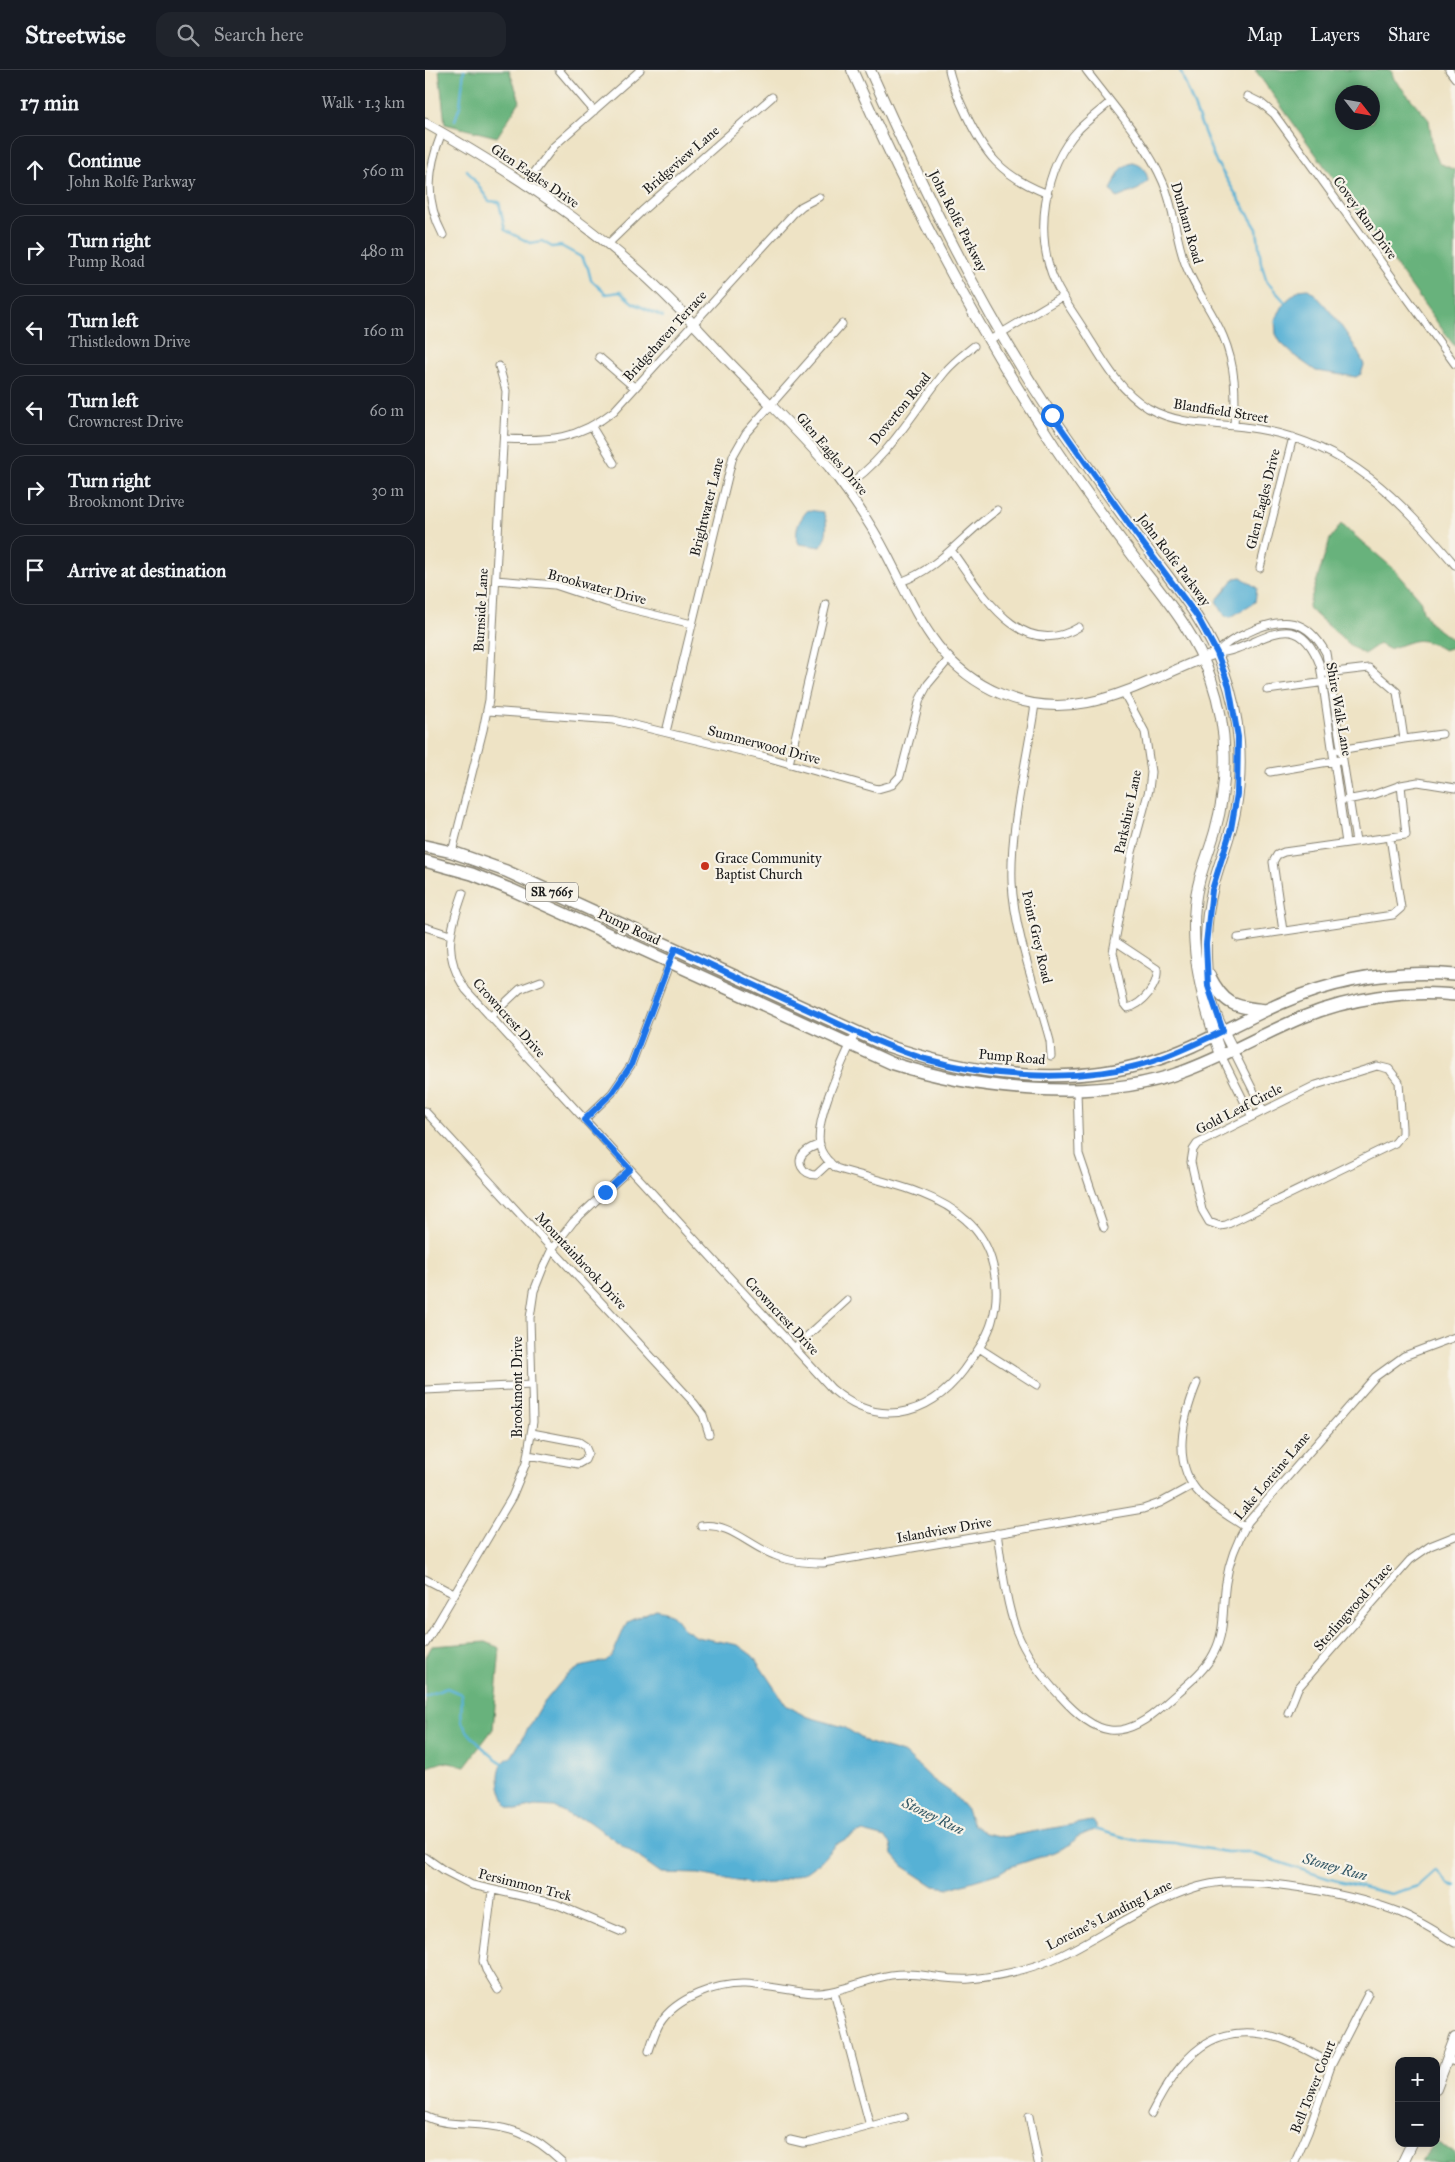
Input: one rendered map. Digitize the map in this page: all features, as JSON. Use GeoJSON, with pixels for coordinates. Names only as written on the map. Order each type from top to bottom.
{"type":"FeatureCollection","features":[{"type":"Feature","properties":{"kind":"main road","name":"John Rolfe Parkway"},"geometry":{"type":"LineString","coordinates":[[852,70],[906,188],[989,341],[1080,483],[1173,606],[1203,658],[1217,699],[1225,758],[1219,815],[1200,876],[1195,906],[1198,979],[1219,1033]]}},
{"type":"Feature","properties":{"kind":"main road","name":"John Rolfe Parkway"},"geometry":{"type":"LineString","coordinates":[[870,70],[925,193],[1001,333],[1073,445],[1197,616],[1217,653],[1229,686],[1235,715],[1239,773],[1233,820],[1209,906],[1206,944],[1210,995],[1219,1033]]}},
{"type":"Feature","properties":{"kind":"main road","name":"Pump Road"},"geometry":{"type":"LineString","coordinates":[[425,846],[452,852],[506,871],[885,1045],[933,1061],[995,1071],[1055,1075],[1088,1074],[1130,1068],[1181,1051],[1219,1033]]}},
{"type":"Feature","properties":{"kind":"main road","name":"Pump Road"},"geometry":{"type":"LineString","coordinates":[[425,861],[487,879],[791,1016],[850,1046],[891,1064],[929,1076],[1007,1086],[1077,1091],[1163,1078],[1233,1050]]}},
{"type":"Feature","properties":{"kind":"main road"},"geometry":{"type":"LineString","coordinates":[[1219,1033],[1268,1010],[1316,991],[1368,978],[1419,974],[1455,975]]}},
{"type":"Feature","properties":{"kind":"main road"},"geometry":{"type":"LineString","coordinates":[[1209,975],[1219,994],[1231,1003],[1245,1008],[1268,1010]]}},
{"type":"Feature","properties":{"kind":"main road"},"geometry":{"type":"LineString","coordinates":[[1219,1033],[1233,1050],[1303,1016],[1350,1002],[1416,994],[1455,995]]}},
{"type":"Feature","properties":{"kind":"main road"},"geometry":{"type":"LineString","coordinates":[[1219,1033],[1221,1055]]}},
{"type":"Feature","properties":{"kind":"main road"},"geometry":{"type":"LineString","coordinates":[[1440,2082],[1451,2061],[1455,2038]]}},
{"type":"Feature","properties":{"kind":"main road"},"geometry":{"type":"LineString","coordinates":[[1403,2162],[1410,2147]]}},
{"type":"Feature","properties":{"kind":"street"},"geometry":{"type":"LineString","coordinates":[[559,70],[594,110]]}},
{"type":"Feature","properties":{"kind":"street"},"geometry":{"type":"LineString","coordinates":[[525,185],[554,146],[640,70]]}},
{"type":"Feature","properties":{"kind":"street"},"geometry":{"type":"LineString","coordinates":[[949,70],[965,111],[987,153],[1004,172],[1020,183],[1048,194]]}},
{"type":"Feature","properties":{"kind":"street","name":"Dunham Road"},"geometry":{"type":"LineString","coordinates":[[1087,70],[1154,164],[1164,184],[1184,262],[1223,336],[1232,361],[1235,382],[1234,426]]}},
{"type":"Feature","properties":{"kind":"street"},"geometry":{"type":"LineString","coordinates":[[1449,70],[1455,78]]}},
{"type":"Feature","properties":{"kind":"street","name":"Covey Run Drive"},"geometry":{"type":"LineString","coordinates":[[1247,96],[1261,103],[1274,114],[1455,364]]}},
{"type":"Feature","properties":{"kind":"street","name":"Bridgeview Lane"},"geometry":{"type":"LineString","coordinates":[[609,244],[642,211],[772,97]]}},
{"type":"Feature","properties":{"kind":"street","name":"Blandfield Street"},"geometry":{"type":"LineString","coordinates":[[1110,102],[1079,130],[1067,145],[1055,168],[1048,194],[1044,224],[1044,244],[1053,276],[1063,296],[1113,375],[1135,399],[1161,414],[1176,419],[1258,429],[1293,437],[1332,454],[1367,475],[1404,506],[1455,565]]}},
{"type":"Feature","properties":{"kind":"street","name":"Glen Eagles Drive"},"geometry":{"type":"LineString","coordinates":[[425,123],[525,185],[609,244],[659,289],[813,449],[844,487],[872,528],[925,631],[949,659],[981,685],[1002,695],[1035,704],[1073,706],[1099,702],[1124,693],[1217,653]]}},
{"type":"Feature","properties":{"kind":"street"},"geometry":{"type":"LineString","coordinates":[[442,132],[429,168],[427,198],[429,214],[443,235]]}},
{"type":"Feature","properties":{"kind":"street","name":"Bridgehaven Terrace"},"geometry":{"type":"LineString","coordinates":[[504,439],[540,441],[561,438],[592,427],[615,410],[794,213],[802,206],[819,197]]}},
{"type":"Feature","properties":{"kind":"street"},"geometry":{"type":"LineString","coordinates":[[989,341],[1063,296]]}},
{"type":"Feature","properties":{"kind":"street","name":"Brightwater Lane"},"geometry":{"type":"LineString","coordinates":[[666,732],[733,456],[747,433],[842,324]]}},
{"type":"Feature","properties":{"kind":"street","name":"Doverton Road"},"geometry":{"type":"LineString","coordinates":[[844,487],[861,476],[917,412],[945,372],[974,346]]}},
{"type":"Feature","properties":{"kind":"street"},"geometry":{"type":"LineString","coordinates":[[599,357],[635,388]]}},
{"type":"Feature","properties":{"kind":"street","name":"Burnside Lane"},"geometry":{"type":"LineString","coordinates":[[452,852],[487,711],[506,392],[499,366]]}},
{"type":"Feature","properties":{"kind":"street"},"geometry":{"type":"LineString","coordinates":[[592,427],[614,463]]}},
{"type":"Feature","properties":{"kind":"street","name":"Glen Eagles Drive"},"geometry":{"type":"LineString","coordinates":[[1259,568],[1293,437]]}},
{"type":"Feature","properties":{"kind":"street"},"geometry":{"type":"LineString","coordinates":[[900,582],[918,575],[951,550],[983,519],[997,510]]}},
{"type":"Feature","properties":{"kind":"street"},"geometry":{"type":"LineString","coordinates":[[951,550],[994,608],[1019,628],[1038,636],[1051,638],[1066,635],[1079,626]]}},
{"type":"Feature","properties":{"kind":"street","name":"Brookwater Drive"},"geometry":{"type":"LineString","coordinates":[[495,580],[555,585],[615,605],[692,624]]}},
{"type":"Feature","properties":{"kind":"street"},"geometry":{"type":"LineString","coordinates":[[789,764],[826,604]]}},
{"type":"Feature","properties":{"kind":"street","name":"Shire Walk Lane"},"geometry":{"type":"LineString","coordinates":[[1217,653],[1224,644],[1267,624],[1289,622],[1302,626],[1321,643],[1326,653],[1331,682],[1337,750]]}},
{"type":"Feature","properties":{"kind":"street","name":"Shire Walk Lane"},"geometry":{"type":"LineString","coordinates":[[1217,653],[1229,652],[1278,632],[1292,633],[1302,638],[1314,648],[1349,800],[1356,842]]}},
{"type":"Feature","properties":{"kind":"street","name":"Summerwood Drive"},"geometry":{"type":"LineString","coordinates":[[487,711],[606,719],[666,732],[878,789],[892,785],[902,772],[923,691],[949,659]]}},
{"type":"Feature","properties":{"kind":"street"},"geometry":{"type":"LineString","coordinates":[[1321,674],[1369,668],[1393,686],[1397,692],[1404,740]]}},
{"type":"Feature","properties":{"kind":"street"},"geometry":{"type":"LineString","coordinates":[[1267,690],[1331,682]]}},
{"type":"Feature","properties":{"kind":"street","name":"Parkshire Lane"},"geometry":{"type":"LineString","coordinates":[[1115,941],[1157,969],[1158,979],[1154,987],[1135,1006],[1130,1008],[1127,1008],[1124,1004],[1113,959],[1115,941],[1132,852],[1149,790],[1151,772],[1145,732],[1124,693]]}},
{"type":"Feature","properties":{"kind":"street","name":"Point Grey Road"},"geometry":{"type":"LineString","coordinates":[[1035,704],[1013,849],[1012,883],[1017,922],[1050,1041],[1051,1056]]}},
{"type":"Feature","properties":{"kind":"street"},"geometry":{"type":"LineString","coordinates":[[1337,750],[1442,734]]}},
{"type":"Feature","properties":{"kind":"street"},"geometry":{"type":"LineString","coordinates":[[1270,772],[1339,761]]}},
{"type":"Feature","properties":{"kind":"street","name":"Shire Walk Lane"},"geometry":{"type":"LineString","coordinates":[[1339,761],[1346,843]]}},
{"type":"Feature","properties":{"kind":"street"},"geometry":{"type":"LineString","coordinates":[[1341,801],[1373,795],[1401,785],[1418,782],[1455,788]]}},
{"type":"Feature","properties":{"kind":"street"},"geometry":{"type":"LineString","coordinates":[[1283,930],[1273,862],[1277,855],[1284,852],[1406,835],[1401,785]]}},
{"type":"Feature","properties":{"kind":"street"},"geometry":{"type":"LineString","coordinates":[[1239,938],[1393,915],[1401,908],[1390,837]]}},
{"type":"Feature","properties":{"kind":"street","name":"Crowncrest Drive"},"geometry":{"type":"LineString","coordinates":[[463,893],[450,935],[452,963],[459,980],[490,1017],[832,1390],[851,1402],[869,1410],[895,1412],[912,1410],[936,1400],[955,1383],[979,1348],[992,1323],[997,1290],[994,1267],[988,1251],[974,1228],[964,1218],[940,1202],[836,1168],[830,1162]]}},
{"type":"Feature","properties":{"kind":"street"},"geometry":{"type":"LineString","coordinates":[[425,927],[450,935]]}},
{"type":"Feature","properties":{"kind":"street"},"geometry":{"type":"LineString","coordinates":[[584,1120],[612,1093],[631,1065],[675,948]]}},
{"type":"Feature","properties":{"kind":"street"},"geometry":{"type":"LineString","coordinates":[[490,1017],[521,989],[541,982]]}},
{"type":"Feature","properties":{"kind":"street"},"geometry":{"type":"LineString","coordinates":[[820,1144],[804,1152],[800,1160],[802,1168],[808,1174],[816,1175],[830,1162],[820,1144],[821,1128],[829,1096],[856,1032]]}},
{"type":"Feature","properties":{"kind":"street"},"geometry":{"type":"LineString","coordinates":[[1233,1050],[1263,1110]]}},
{"type":"Feature","properties":{"kind":"street"},"geometry":{"type":"LineString","coordinates":[[1221,1055],[1251,1116]]}},
{"type":"Feature","properties":{"kind":"street","name":"Gold Leaf Circle"},"geometry":{"type":"LineString","coordinates":[[1383,1067],[1393,1072],[1399,1082],[1402,1134],[1389,1146],[1226,1225],[1213,1224],[1204,1216],[1201,1210],[1191,1162],[1193,1150],[1202,1139],[1263,1110],[1334,1078],[1366,1069],[1383,1067]]}},
{"type":"Feature","properties":{"kind":"street"},"geometry":{"type":"LineString","coordinates":[[1077,1091],[1079,1154],[1104,1228]]}},
{"type":"Feature","properties":{"kind":"street","name":"Mountainbrook Drive"},"geometry":{"type":"LineString","coordinates":[[425,1111],[694,1403],[703,1415],[709,1434]]}},
{"type":"Feature","properties":{"kind":"street","name":"Brookmont Drive"},"geometry":{"type":"LineString","coordinates":[[425,1644],[511,1497],[528,1455],[531,1433],[532,1385],[531,1304],[537,1283],[552,1249],[573,1222],[630,1169]]}},
{"type":"Feature","properties":{"kind":"street"},"geometry":{"type":"LineString","coordinates":[[795,1348],[847,1300]]}},
{"type":"Feature","properties":{"kind":"street","name":"Lake Loreine Lane"},"geometry":{"type":"LineString","coordinates":[[997,1533],[1016,1628],[1039,1672],[1080,1717],[1098,1727],[1120,1730],[1136,1726],[1147,1720],[1210,1660],[1221,1637],[1228,1568],[1232,1553],[1245,1528],[1315,1444],[1375,1377],[1405,1356],[1455,1337]]}},
{"type":"Feature","properties":{"kind":"street"},"geometry":{"type":"LineString","coordinates":[[979,1348],[1037,1385]]}},
{"type":"Feature","properties":{"kind":"street"},"geometry":{"type":"LineString","coordinates":[[1197,1383],[1183,1421],[1181,1442],[1186,1469],[1193,1485],[1217,1509],[1245,1528]]}},
{"type":"Feature","properties":{"kind":"street"},"geometry":{"type":"LineString","coordinates":[[425,1390],[532,1385]]}},
{"type":"Feature","properties":{"kind":"street"},"geometry":{"type":"LineString","coordinates":[[528,1455],[578,1464],[585,1460],[587,1453],[585,1446],[579,1442],[531,1433]]}},
{"type":"Feature","properties":{"kind":"street","name":"Islandview Drive"},"geometry":{"type":"LineString","coordinates":[[701,1526],[714,1524],[774,1556],[810,1563],[834,1562],[1143,1509],[1160,1503],[1193,1485]]}},
{"type":"Feature","properties":{"kind":"street","name":"Sterlingwood Trace"},"geometry":{"type":"LineString","coordinates":[[1288,1713],[1298,1688],[1409,1560],[1430,1546],[1455,1536]]}},
{"type":"Feature","properties":{"kind":"street"},"geometry":{"type":"LineString","coordinates":[[425,1579],[454,1594]]}},
{"type":"Feature","properties":{"kind":"street","name":"Persimmon Trek"},"geometry":{"type":"LineString","coordinates":[[425,1858],[454,1877],[492,1891],[556,1904],[622,1932]]}},
{"type":"Feature","properties":{"kind":"street","name":"Loreine's Landing Lane"},"geometry":{"type":"LineString","coordinates":[[649,2051],[656,2031],[667,2014],[692,1997],[715,1988],[734,1984],[814,1993],[834,1991],[891,1975],[914,1974],[954,1980],[1011,1973],[1061,1955],[1177,1894],[1207,1884],[1223,1882],[1275,1885],[1323,1893],[1374,1905],[1402,1914],[1455,1943]]}},
{"type":"Feature","properties":{"kind":"street"},"geometry":{"type":"LineString","coordinates":[[492,1891],[483,1962],[485,1970],[498,1990]]}},
{"type":"Feature","properties":{"kind":"street"},"geometry":{"type":"LineString","coordinates":[[834,1991],[871,2126]]}},
{"type":"Feature","properties":{"kind":"street","name":"Bell Tower Court"},"geometry":{"type":"LineString","coordinates":[[1295,2162],[1308,2132],[1331,2066],[1368,1994]]}},
{"type":"Feature","properties":{"kind":"street"},"geometry":{"type":"LineString","coordinates":[[1151,2114],[1169,2081],[1185,2058],[1205,2043],[1223,2036],[1242,2033],[1262,2034],[1283,2040],[1331,2063],[1331,2066]]}},
{"type":"Feature","properties":{"kind":"street"},"geometry":{"type":"LineString","coordinates":[[425,2116],[447,2124],[493,2126],[517,2130],[540,2142],[562,2162]]}},
{"type":"Feature","properties":{"kind":"street"},"geometry":{"type":"LineString","coordinates":[[790,2140],[803,2143],[811,2142],[904,2116]]}},
{"type":"Feature","properties":{"kind":"street"},"geometry":{"type":"LineString","coordinates":[[1029,2116],[1038,2162]]}},
{"type":"Feature","properties":{"kind":"green space"},"geometry":{"type":"Polygon","coordinates":[[[439,70],[509,70],[520,101],[497,137],[445,124],[439,70]]]}},
{"type":"Feature","properties":{"kind":"green space"},"geometry":{"type":"Polygon","coordinates":[[[1255,70],[1391,70],[1394,79],[1429,120],[1433,149],[1439,163],[1455,170],[1455,347],[1255,70]]]}},
{"type":"Feature","properties":{"kind":"green space"},"geometry":{"type":"Polygon","coordinates":[[[1341,524],[1394,569],[1420,599],[1423,611],[1431,624],[1455,642],[1453,647],[1444,650],[1428,642],[1417,640],[1389,649],[1379,644],[1364,654],[1354,648],[1308,608],[1330,539],[1341,524]]]}},
{"type":"Feature","properties":{"kind":"green space"},"geometry":{"type":"Polygon","coordinates":[[[486,1642],[500,1648],[493,1729],[465,1766],[443,1762],[425,1768],[425,1658],[432,1646],[486,1642]]]}},
{"type":"Feature","properties":{"kind":"green space"},"geometry":{"type":"Polygon","coordinates":[[[1440,2144],[1455,2153],[1455,2162],[1420,2162],[1432,2147],[1440,2147],[1440,2144]]]}},
{"type":"Feature","properties":{"kind":"water"},"geometry":{"type":"Polygon","coordinates":[[[1132,163],[1139,165],[1143,169],[1148,181],[1139,189],[1117,198],[1111,190],[1121,170],[1132,163]]]}},
{"type":"Feature","properties":{"kind":"water"},"geometry":{"type":"Polygon","coordinates":[[[1308,289],[1331,312],[1348,335],[1360,357],[1364,365],[1361,374],[1356,377],[1316,371],[1296,357],[1281,343],[1276,334],[1275,320],[1285,302],[1299,290],[1308,289]]]}},
{"type":"Feature","properties":{"kind":"water"},"geometry":{"type":"Polygon","coordinates":[[[808,510],[823,512],[825,516],[827,530],[821,547],[799,544],[797,539],[798,526],[808,510]]]}},
{"type":"Feature","properties":{"kind":"water"},"geometry":{"type":"Polygon","coordinates":[[[1241,577],[1257,588],[1255,602],[1231,617],[1225,616],[1216,601],[1235,578],[1241,577]]]}},
{"type":"Feature","properties":{"kind":"water"},"geometry":{"type":"Polygon","coordinates":[[[656,1609],[672,1614],[683,1628],[697,1637],[738,1645],[753,1656],[786,1705],[805,1716],[844,1727],[869,1743],[903,1753],[932,1779],[952,1793],[967,1810],[973,1824],[985,1833],[1004,1837],[1092,1821],[1096,1824],[1096,1829],[1077,1837],[1071,1844],[1055,1852],[1007,1868],[999,1873],[950,1888],[934,1886],[903,1866],[893,1855],[891,1844],[886,1838],[863,1832],[856,1833],[835,1845],[821,1861],[806,1872],[772,1883],[753,1884],[699,1874],[661,1873],[587,1820],[571,1816],[555,1807],[535,1806],[517,1810],[508,1807],[499,1783],[500,1770],[506,1760],[512,1756],[542,1705],[565,1677],[580,1667],[606,1661],[613,1654],[627,1622],[656,1609]]]}},
{"type":"Feature","properties":{"kind":"waterway"},"geometry":{"type":"LineString","coordinates":[[455,120],[460,106],[464,70]]}},
{"type":"Feature","properties":{"kind":"waterway"},"geometry":{"type":"LineString","coordinates":[[1180,70],[1215,160],[1257,229],[1261,263],[1267,282],[1285,302]]}},
{"type":"Feature","properties":{"kind":"waterway"},"geometry":{"type":"LineString","coordinates":[[467,170],[489,201],[499,202],[505,230],[530,243],[542,241],[552,247],[561,246],[581,257],[588,268],[591,280],[606,294],[620,292],[633,303],[663,317]]}},
{"type":"Feature","properties":{"kind":"waterway","name":"Stoney Run"},"geometry":{"type":"LineString","coordinates":[[425,1696],[447,1688],[461,1694],[461,1718],[464,1726],[481,1746],[495,1758],[506,1764]]}},
{"type":"Feature","properties":{"kind":"waterway","name":"Stoney Run"},"geometry":{"type":"LineString","coordinates":[[1094,1829],[1134,1840],[1174,1843],[1226,1852],[1248,1852],[1330,1879],[1391,1894],[1418,1886],[1436,1870],[1449,1884],[1455,1886]]}},
{"type":"Feature","properties":{"kind":"place","name":"Grace Community Baptist Church"},"geometry":{"type":"Point","coordinates":[705,866]}},
{"type":"Feature","properties":{"kind":"route"},"geometry":{"type":"LineString","coordinates":[[605,1192],[630,1169],[584,1120],[612,1093],[631,1065],[638,1051],[675,948],[885,1045],[926,1059],[963,1067],[1030,1075],[1109,1072],[1151,1062],[1181,1051],[1223,1031],[1208,986],[1209,975],[1206,944],[1212,890],[1227,845],[1235,812],[1239,773],[1238,737],[1229,686],[1217,653],[1197,616],[1052,415]]}}]}
